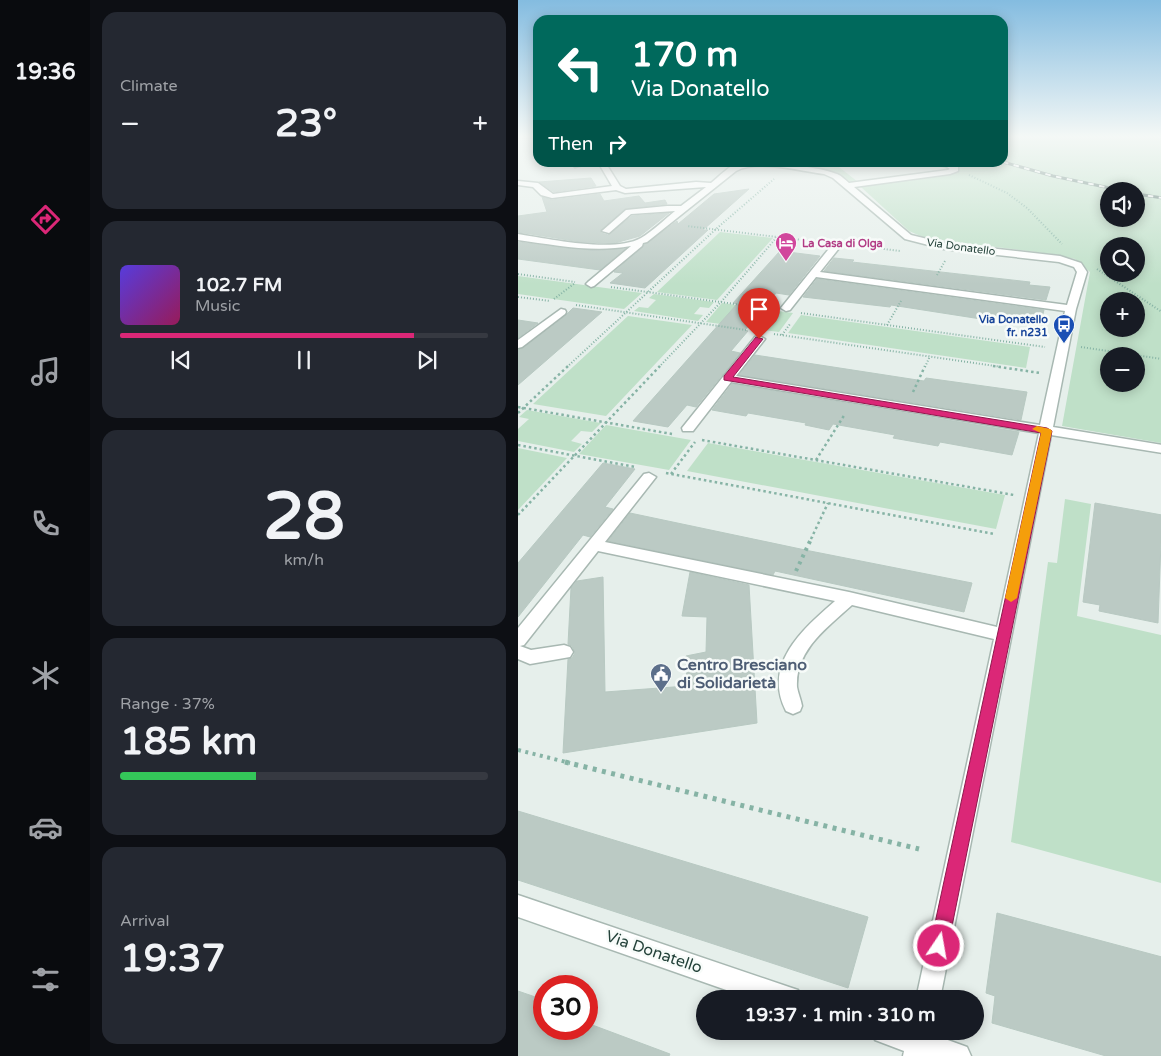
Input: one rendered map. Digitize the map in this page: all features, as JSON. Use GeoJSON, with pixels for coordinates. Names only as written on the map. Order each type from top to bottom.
{"type":"FeatureCollection","features":[{"type":"Feature","properties":{"kind":"street"},"geometry":{"type":"LineString","coordinates":[[535,185],[544,193],[552,196],[617,188],[634,191],[685,185]]}},
{"type":"Feature","properties":{"kind":"street"},"geometry":{"type":"LineString","coordinates":[[591,284],[712,185]]}},
{"type":"Feature","properties":{"kind":"street"},"geometry":{"type":"LineString","coordinates":[[848,186],[853,185]]}},
{"type":"Feature","properties":{"kind":"street","name":"Via Donatello"},"geometry":{"type":"LineString","coordinates":[[848,186],[908,237],[944,246],[1060,259],[1078,265],[1082,272],[1071,309],[930,990]]}},
{"type":"Feature","properties":{"kind":"street"},"geometry":{"type":"LineString","coordinates":[[606,231],[628,212],[667,208],[682,209]]}},
{"type":"Feature","properties":{"kind":"street"},"geometry":{"type":"LineString","coordinates":[[518,237],[597,247],[622,246],[644,240]]}},
{"type":"Feature","properties":{"kind":"street"},"geometry":{"type":"LineString","coordinates":[[786,308],[835,247]]}},
{"type":"Feature","properties":{"kind":"street"},"geometry":{"type":"LineString","coordinates":[[813,274],[1071,309]]}},
{"type":"Feature","properties":{"kind":"street"},"geometry":{"type":"LineString","coordinates":[[518,345],[563,306]]}},
{"type":"Feature","properties":{"kind":"street"},"geometry":{"type":"LineString","coordinates":[[686,434],[727,378],[759,339]]}},
{"type":"Feature","properties":{"kind":"street"},"geometry":{"type":"LineString","coordinates":[[727,378],[1162,449]]}},
{"type":"Feature","properties":{"kind":"street"},"geometry":{"type":"LineString","coordinates":[[518,640],[594,545],[649,472]]}},
{"type":"Feature","properties":{"kind":"street"},"geometry":{"type":"LineString","coordinates":[[594,545],[848,598],[1003,635]]}},
{"type":"Feature","properties":{"kind":"street"},"geometry":{"type":"LineString","coordinates":[[793,706],[788,686],[791,663],[800,644],[848,598]]}},
{"type":"Feature","properties":{"kind":"street"},"geometry":{"type":"LineString","coordinates":[[518,652],[530,657],[564,652]]}},
{"type":"Feature","properties":{"kind":"street","name":"Via Donatello"},"geometry":{"type":"LineString","coordinates":[[518,906],[763,990]]}},
{"type":"Feature","properties":{"kind":"street"},"geometry":{"type":"LineString","coordinates":[[919,1044],[958,1056]]}},
{"type":"Feature","properties":{"kind":"path"},"geometry":{"type":"LineString","coordinates":[[518,412],[628,313],[716,229],[767,185]]}},
{"type":"Feature","properties":{"kind":"path"},"geometry":{"type":"LineString","coordinates":[[990,185],[1007,193],[1027,208],[1066,249]]}},
{"type":"Feature","properties":{"kind":"path"},"geometry":{"type":"LineString","coordinates":[[518,515],[605,422],[702,323],[778,237],[664,224]]}},
{"type":"Feature","properties":{"kind":"path"},"geometry":{"type":"LineString","coordinates":[[1093,266],[1162,312]]}},
{"type":"Feature","properties":{"kind":"path"},"geometry":{"type":"LineString","coordinates":[[550,302],[575,282]]}},
{"type":"Feature","properties":{"kind":"path"},"geometry":{"type":"LineString","coordinates":[[887,325],[909,287]]}},
{"type":"Feature","properties":{"kind":"path"},"geometry":{"type":"LineString","coordinates":[[518,297],[563,306],[628,313],[746,330]]}},
{"type":"Feature","properties":{"kind":"path"},"geometry":{"type":"LineString","coordinates":[[773,334],[1058,376]]}},
{"type":"Feature","properties":{"kind":"path"},"geometry":{"type":"LineString","coordinates":[[1080,352],[1081,347],[1162,359]]}},
{"type":"Feature","properties":{"kind":"path"},"geometry":{"type":"LineString","coordinates":[[906,408],[930,356]]}},
{"type":"Feature","properties":{"kind":"path"},"geometry":{"type":"LineString","coordinates":[[816,460],[854,399]]}},
{"type":"Feature","properties":{"kind":"path"},"geometry":{"type":"LineString","coordinates":[[518,407],[686,434],[698,439],[1032,498]]}},
{"type":"Feature","properties":{"kind":"path"},"geometry":{"type":"LineString","coordinates":[[671,474],[698,439]]}},
{"type":"Feature","properties":{"kind":"path"},"geometry":{"type":"LineString","coordinates":[[518,445],[649,472],[671,474],[994,534]]}},
{"type":"Feature","properties":{"kind":"path"},"geometry":{"type":"LineString","coordinates":[[789,586],[828,503]]}},
{"type":"Feature","properties":{"kind":"path"},"geometry":{"type":"LineString","coordinates":[[518,750],[919,849]]}},
{"type":"Feature","properties":{"kind":"green space"},"geometry":{"type":"Polygon","coordinates":[[[872,185],[1100,185],[1100,227],[1145,227],[1145,185],[1161,185],[1161,443],[1062,426],[1090,272],[1075,259],[1052,254],[925,238],[909,231],[861,187],[872,185]]]}},
{"type":"Feature","properties":{"kind":"green space"},"geometry":{"type":"Polygon","coordinates":[[[720,232],[773,238],[717,300],[657,292],[720,232]]]}},
{"type":"Feature","properties":{"kind":"green space"},"geometry":{"type":"Polygon","coordinates":[[[518,276],[642,293],[624,309],[518,294],[518,276]]]}},
{"type":"Feature","properties":{"kind":"green space"},"geometry":{"type":"Polygon","coordinates":[[[654,294],[714,302],[709,308],[700,307],[694,314],[703,315],[698,321],[634,311],[639,307],[648,308],[656,300],[649,298],[654,294]]]}},
{"type":"Feature","properties":{"kind":"green space"},"geometry":{"type":"Polygon","coordinates":[[[722,303],[793,313],[779,332],[706,322],[722,303]]]}},
{"type":"Feature","properties":{"kind":"green space"},"geometry":{"type":"Polygon","coordinates":[[[801,315],[1030,347],[1026,368],[788,333],[801,315]]]}},
{"type":"Feature","properties":{"kind":"green space"},"geometry":{"type":"Polygon","coordinates":[[[628,316],[692,325],[606,416],[533,404],[628,316]]]}},
{"type":"Feature","properties":{"kind":"green space"},"geometry":{"type":"Polygon","coordinates":[[[527,410],[601,423],[592,432],[581,431],[571,441],[582,444],[574,452],[518,441],[518,429],[529,419],[519,417],[527,410]]]}},
{"type":"Feature","properties":{"kind":"green space"},"geometry":{"type":"Polygon","coordinates":[[[606,425],[691,440],[669,470],[579,454],[606,425]]]}},
{"type":"Feature","properties":{"kind":"green space"},"geometry":{"type":"Polygon","coordinates":[[[708,443],[1005,495],[996,529],[687,471],[708,443]]]}},
{"type":"Feature","properties":{"kind":"green space"},"geometry":{"type":"Polygon","coordinates":[[[518,448],[567,458],[518,510],[518,448]]]}},
{"type":"Feature","properties":{"kind":"green space"},"geometry":{"type":"Polygon","coordinates":[[[1065,499],[1091,504],[1077,616],[1161,635],[1161,883],[1011,842],[1048,562],[1057,563],[1065,499]]]}},
{"type":"Feature","properties":{"kind":"building"},"geometry":{"type":"Polygon","coordinates":[[[544,185],[596,186],[554,192],[544,185]]]}},
{"type":"Feature","properties":{"kind":"building"},"geometry":{"type":"Polygon","coordinates":[[[749,189],[703,230],[708,230],[645,288],[610,283],[623,273],[614,272],[644,245],[677,221],[678,224],[714,194],[749,189]]]}},
{"type":"Feature","properties":{"kind":"building"},"geometry":{"type":"Polygon","coordinates":[[[600,194],[604,201],[639,196],[645,203],[665,200],[667,204],[625,209],[601,230],[601,233],[608,235],[632,216],[669,213],[640,236],[615,243],[581,242],[518,232],[518,216],[547,212],[542,197],[552,200],[600,194]]]}},
{"type":"Feature","properties":{"kind":"building"},"geometry":{"type":"Polygon","coordinates":[[[518,242],[588,250],[625,249],[600,270],[518,259],[518,242]]]}},
{"type":"Feature","properties":{"kind":"building"},"geometry":{"type":"Polygon","coordinates":[[[780,251],[820,256],[789,295],[776,293],[745,330],[748,331],[731,351],[740,353],[696,407],[687,405],[668,427],[633,421],[737,304],[733,303],[780,251]]]}},
{"type":"Feature","properties":{"kind":"building"},"geometry":{"type":"Polygon","coordinates":[[[834,258],[854,260],[852,262],[1030,282],[1029,285],[1050,287],[1046,300],[824,271],[834,258]]]}},
{"type":"Feature","properties":{"kind":"building"},"geometry":{"type":"Polygon","coordinates":[[[817,279],[1044,310],[1040,325],[981,319],[891,305],[890,307],[803,297],[817,279]]]}},
{"type":"Feature","properties":{"kind":"building"},"geometry":{"type":"Polygon","coordinates":[[[573,308],[602,312],[518,385],[518,350],[573,308]]]}},
{"type":"Feature","properties":{"kind":"building"},"geometry":{"type":"Polygon","coordinates":[[[518,320],[538,323],[518,338],[518,320]]]}},
{"type":"Feature","properties":{"kind":"building"},"geometry":{"type":"Polygon","coordinates":[[[755,355],[924,381],[926,378],[1027,392],[1021,420],[739,375],[755,355]]]}},
{"type":"Feature","properties":{"kind":"building"},"geometry":{"type":"Polygon","coordinates":[[[732,384],[1019,432],[1012,455],[940,442],[938,446],[893,438],[895,435],[833,424],[829,430],[805,425],[806,423],[748,413],[746,416],[712,410],[732,384]]]}},
{"type":"Feature","properties":{"kind":"building"},"geometry":{"type":"Polygon","coordinates":[[[603,463],[635,469],[605,507],[613,509],[590,537],[583,535],[518,617],[518,563],[603,463]]]}},
{"type":"Feature","properties":{"kind":"building"},"geometry":{"type":"Polygon","coordinates":[[[1095,503],[1162,515],[1158,623],[1099,611],[1100,605],[1083,602],[1095,503]]]}},
{"type":"Feature","properties":{"kind":"building"},"geometry":{"type":"Polygon","coordinates":[[[630,513],[972,583],[964,612],[775,571],[773,575],[608,541],[630,513]]]}},
{"type":"Feature","properties":{"kind":"building"},"geometry":{"type":"Polygon","coordinates":[[[690,572],[749,585],[757,723],[563,753],[568,659],[572,658],[575,653],[572,646],[568,644],[571,588],[577,581],[603,577],[605,692],[687,686],[686,656],[706,652],[707,617],[682,616],[690,572]]]}},
{"type":"Feature","properties":{"kind":"building"},"geometry":{"type":"Polygon","coordinates":[[[518,811],[868,917],[848,988],[518,880],[518,811]]]}},
{"type":"Feature","properties":{"kind":"building"},"geometry":{"type":"Polygon","coordinates":[[[997,913],[1162,957],[1162,1056],[1106,1056],[992,1023],[995,996],[986,993],[997,913]]]}},
{"type":"Feature","properties":{"kind":"building"},"geometry":{"type":"Polygon","coordinates":[[[518,991],[533,996],[533,1040],[598,1040],[598,1027],[670,1054],[669,1056],[518,1056],[518,991]]]}},
{"type":"Feature","properties":{"kind":"railway"},"geometry":{"type":"LineString","coordinates":[[1145,195],[1162,198]]}},
{"type":"Feature","properties":{"kind":"slow traffic"},"geometry":{"type":"LineString","coordinates":[[1011,598],[1047,431],[1037,429]]}},
{"type":"Feature","properties":{"kind":"place","name":"La Casa di Olga"},"geometry":{"type":"Point","coordinates":[786,262]}},
{"type":"Feature","properties":{"kind":"place","name":"Via Donatello fr. n231"},"geometry":{"type":"Point","coordinates":[1064,344]}},
{"type":"Feature","properties":{"kind":"place","name":"Centro Bresciano di Solidarietà"},"geometry":{"type":"Point","coordinates":[661,693]}},
{"type":"Feature","properties":{"kind":"route"},"geometry":{"type":"LineString","coordinates":[[759,339],[727,378],[1047,431],[939,946]]}}]}
